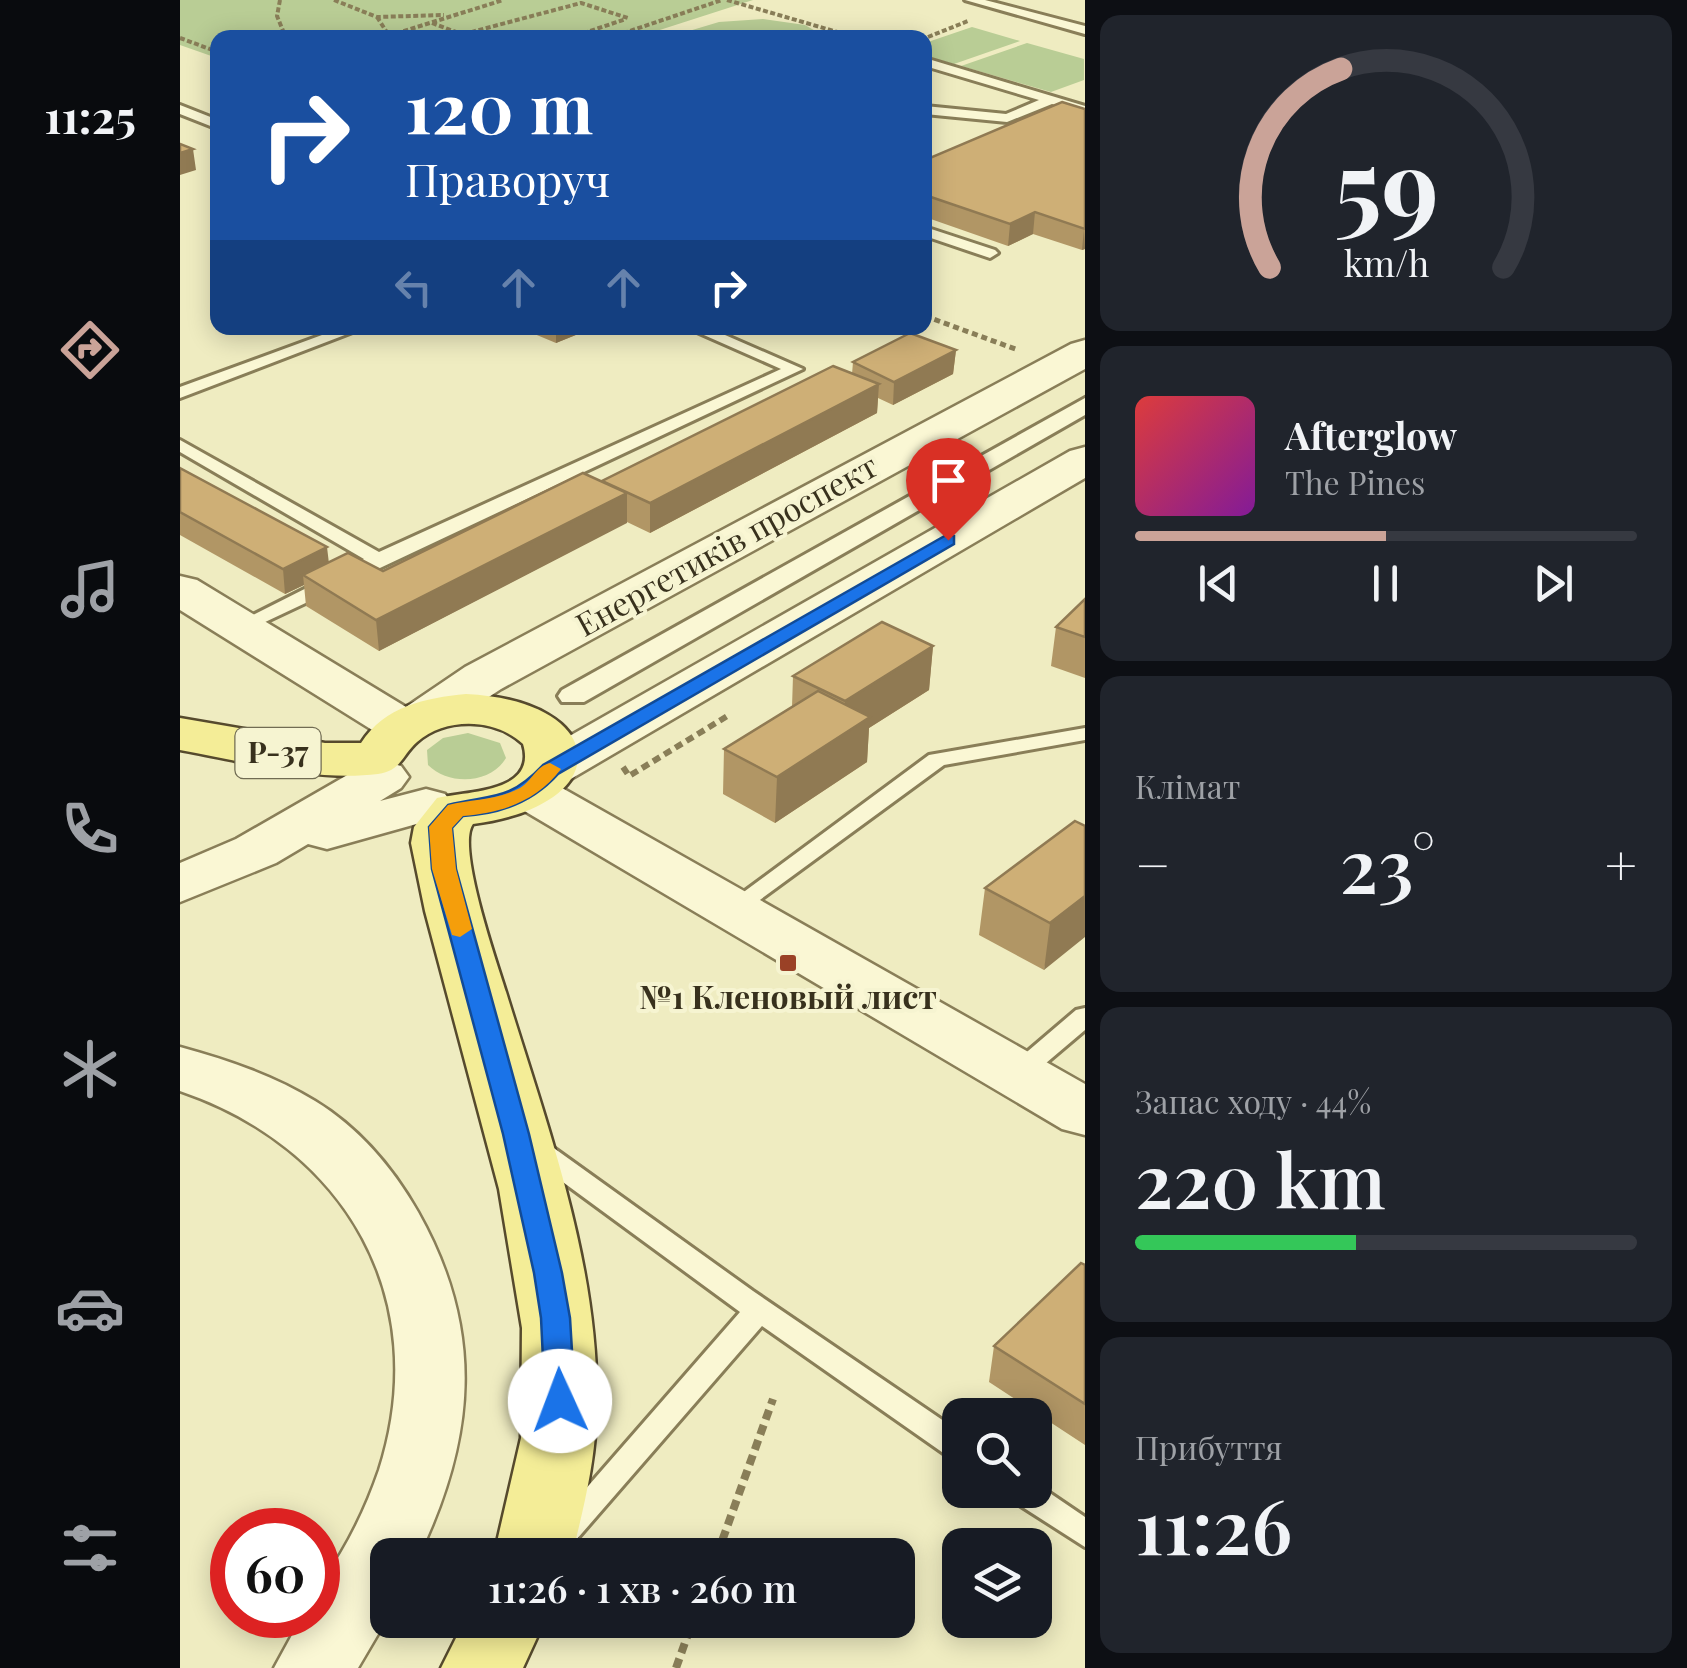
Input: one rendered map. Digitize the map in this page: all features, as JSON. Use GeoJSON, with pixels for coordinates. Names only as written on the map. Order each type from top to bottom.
{"type":"FeatureCollection","features":[{"type":"Feature","properties":{"kind":"main road","name":"Р-37"},"geometry":{"type":"LineString","coordinates":[[180,734],[325,759],[412,766],[483,808],[540,780],[553,752],[546,736],[530,723],[508,714],[466,710],[412,766]]}},
{"type":"Feature","properties":{"kind":"main road"},"geometry":{"type":"LineString","coordinates":[[412,766],[441,827],[444,869],[516,1134],[548,1273],[559,1356],[560,1401],[553,1475],[538,1538]]}},
{"type":"Feature","properties":{"kind":"main road"},"geometry":{"type":"LineString","coordinates":[[482,1668],[496,1638]]}},
{"type":"Feature","properties":{"kind":"street","name":"Енергетиків проспект"},"geometry":{"type":"LineString","coordinates":[[180,884],[256,851],[412,766],[483,678],[1072,358]]}},
{"type":"Feature","properties":{"kind":"street"},"geometry":{"type":"LineString","coordinates":[[573,696],[1084,405]]}},
{"type":"Feature","properties":{"kind":"street"},"geometry":{"type":"LineString","coordinates":[[1084,460],[540,780],[734,908],[1084,1114]]}},
{"type":"Feature","properties":{"kind":"street"},"geometry":{"type":"LineString","coordinates":[[180,590],[241,626],[412,766]]}},
{"type":"Feature","properties":{"kind":"street"},"geometry":{"type":"LineString","coordinates":[[180,1068],[276,1108],[346,1159],[397,1227],[415,1272],[428,1328],[431,1364],[425,1436],[388,1546],[320,1652]]}},
{"type":"Feature","properties":{"kind":"lane"},"geometry":{"type":"LineString","coordinates":[[971,0],[1084,30]]}},
{"type":"Feature","properties":{"kind":"lane"},"geometry":{"type":"LineString","coordinates":[[932,64],[1084,110]]}},
{"type":"Feature","properties":{"kind":"lane"},"geometry":{"type":"LineString","coordinates":[[932,111],[1006,118],[1050,100]]}},
{"type":"Feature","properties":{"kind":"lane"},"geometry":{"type":"LineString","coordinates":[[180,109],[210,122]]}},
{"type":"Feature","properties":{"kind":"lane"},"geometry":{"type":"LineString","coordinates":[[932,233],[990,253]]}},
{"type":"Feature","properties":{"kind":"lane"},"geometry":{"type":"LineString","coordinates":[[180,393],[336,335]]}},
{"type":"Feature","properties":{"kind":"lane"},"geometry":{"type":"LineString","coordinates":[[241,626],[378,559],[804,373],[713,335]]}},
{"type":"Feature","properties":{"kind":"lane"},"geometry":{"type":"LineString","coordinates":[[180,445],[378,559]]}},
{"type":"Feature","properties":{"kind":"lane"},"geometry":{"type":"LineString","coordinates":[[734,908],[937,760],[1084,734]]}},
{"type":"Feature","properties":{"kind":"lane"},"geometry":{"type":"LineString","coordinates":[[1017,1074],[1084,1016]]}},
{"type":"Feature","properties":{"kind":"lane"},"geometry":{"type":"LineString","coordinates":[[516,1134],[759,1310],[942,1436]]}},
{"type":"Feature","properties":{"kind":"lane"},"geometry":{"type":"LineString","coordinates":[[559,1538],[759,1310]]}},
{"type":"Feature","properties":{"kind":"lane"},"geometry":{"type":"LineString","coordinates":[[1047,1508],[1084,1534]]}},
{"type":"Feature","properties":{"kind":"path"},"geometry":{"type":"LineString","coordinates":[[280,0],[277,16],[284,30]]}},
{"type":"Feature","properties":{"kind":"path"},"geometry":{"type":"LineString","coordinates":[[334,0],[378,17],[456,15]]}},
{"type":"Feature","properties":{"kind":"path"},"geometry":{"type":"LineString","coordinates":[[408,30],[503,0]]}},
{"type":"Feature","properties":{"kind":"path"},"geometry":{"type":"LineString","coordinates":[[634,30],[724,0],[830,30]]}},
{"type":"Feature","properties":{"kind":"path"},"geometry":{"type":"LineString","coordinates":[[478,30],[579,2],[628,18],[593,30]]}},
{"type":"Feature","properties":{"kind":"path"},"geometry":{"type":"LineString","coordinates":[[378,17],[384,30]]}},
{"type":"Feature","properties":{"kind":"path"},"geometry":{"type":"LineString","coordinates":[[430,22],[451,30]]}},
{"type":"Feature","properties":{"kind":"path"},"geometry":{"type":"LineString","coordinates":[[180,38],[210,49]]}},
{"type":"Feature","properties":{"kind":"path"},"geometry":{"type":"LineString","coordinates":[[932,318],[1072,358]]}},
{"type":"Feature","properties":{"kind":"path"},"geometry":{"type":"LineString","coordinates":[[723,1538],[773,1399]]}},
{"type":"Feature","properties":{"kind":"path"},"geometry":{"type":"LineString","coordinates":[[676,1668],[687,1638]]}},
{"type":"Feature","properties":{"kind":"green space"},"geometry":{"type":"Polygon","coordinates":[[[180,0],[753,0],[660,30],[210,30],[210,56],[180,45],[180,0]]]}},
{"type":"Feature","properties":{"kind":"green space"},"geometry":{"type":"Polygon","coordinates":[[[763,19],[805,25],[814,30],[692,30],[719,22],[763,19]]]}},
{"type":"Feature","properties":{"kind":"green space"},"geometry":{"type":"Polygon","coordinates":[[[972,27],[1020,41],[954,64],[932,58],[932,41],[972,27]]]}},
{"type":"Feature","properties":{"kind":"green space"},"geometry":{"type":"Polygon","coordinates":[[[1027,43],[1084,59],[1084,80],[1051,92],[961,66],[1027,43]]]}},
{"type":"Feature","properties":{"kind":"green space"},"geometry":{"type":"Polygon","coordinates":[[[468,733],[500,743],[506,758],[499,767],[480,777],[458,779],[428,765],[427,750],[443,738],[468,733]]]}},
{"type":"Feature","properties":{"kind":"building"},"geometry":{"type":"Polygon","coordinates":[[[1062,102],[1085,109],[1085,229],[1035,212],[1010,224],[932,197],[932,157],[1062,102]]]}},
{"type":"Feature","properties":{"kind":"building"},"geometry":{"type":"Polygon","coordinates":[[[906,335],[956,350],[894,382],[853,362],[906,335]]]}},
{"type":"Feature","properties":{"kind":"building"},"geometry":{"type":"Polygon","coordinates":[[[833,366],[879,384],[650,503],[602,481],[833,366]]]}},
{"type":"Feature","properties":{"kind":"building"},"geometry":{"type":"Polygon","coordinates":[[[180,468],[327,547],[283,569],[180,512],[180,468]]]}},
{"type":"Feature","properties":{"kind":"building"},"geometry":{"type":"Polygon","coordinates":[[[583,473],[627,493],[376,620],[303,575],[348,553],[383,571],[583,473]]]}},
{"type":"Feature","properties":{"kind":"building"},"geometry":{"type":"Polygon","coordinates":[[[1085,599],[1085,637],[1056,627],[1085,599]]]}},
{"type":"Feature","properties":{"kind":"building"},"geometry":{"type":"Polygon","coordinates":[[[882,622],[933,646],[845,701],[793,676],[882,622]]]}},
{"type":"Feature","properties":{"kind":"building"},"geometry":{"type":"Polygon","coordinates":[[[818,691],[870,717],[777,777],[724,749],[818,691]]]}},
{"type":"Feature","properties":{"kind":"building"},"geometry":{"type":"Polygon","coordinates":[[[1075,821],[1085,826],[1085,896],[1050,923],[985,888],[1075,821]]]}},
{"type":"Feature","properties":{"kind":"building"},"geometry":{"type":"Polygon","coordinates":[[[1081,1263],[1085,1265],[1085,1404],[994,1346],[1081,1263]]]}},
{"type":"Feature","properties":{"kind":"slow traffic"},"geometry":{"type":"LineString","coordinates":[[460,929],[439,843],[441,827],[456,810],[508,802],[530,792],[550,769]]}},
{"type":"Feature","properties":{"kind":"place","name":"№1 Кленовый лист"},"geometry":{"type":"Point","coordinates":[788,963]}},
{"type":"Feature","properties":{"kind":"route"},"geometry":{"type":"LineString","coordinates":[[560,1401],[556,1318],[548,1273],[516,1134],[444,869],[439,843],[441,827],[456,810],[508,802],[530,792],[550,769],[948,540]]}}]}
